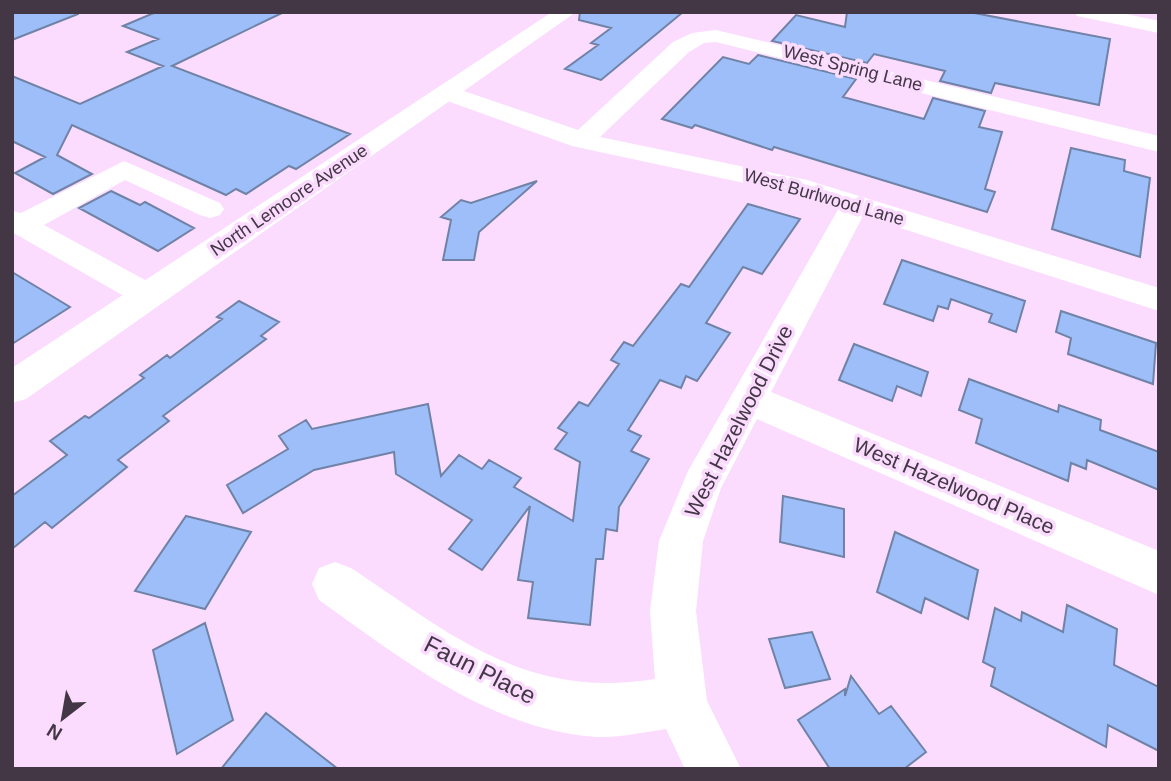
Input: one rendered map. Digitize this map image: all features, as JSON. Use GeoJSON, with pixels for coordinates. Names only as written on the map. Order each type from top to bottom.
{"type":"FeatureCollection","features":[{"type":"Feature","properties":{"kind":"main road","name":"North Lemoore Avenue"},"geometry":{"type":"LineString","coordinates":[[12,388],[566,12]]}},
{"type":"Feature","properties":{"kind":"main road"},"geometry":{"type":"LineString","coordinates":[[1084,12],[1159,27]]}},
{"type":"Feature","properties":{"kind":"main road"},"geometry":{"type":"LineString","coordinates":[[1133,12],[1159,17]]}},
{"type":"Feature","properties":{"kind":"street","name":"West Spring Lane"},"geometry":{"type":"LineString","coordinates":[[581,141],[681,47],[699,37],[716,36],[740,39],[1159,144]]}},
{"type":"Feature","properties":{"kind":"street","name":"West Burlwood Lane"},"geometry":{"type":"LineString","coordinates":[[447,93],[581,141],[641,156],[763,177],[1159,300]]}},
{"type":"Feature","properties":{"kind":"street"},"geometry":{"type":"LineString","coordinates":[[17,222],[124,169],[210,209]]}},
{"type":"Feature","properties":{"kind":"street","name":"West Hazelwood Drive"},"geometry":{"type":"LineString","coordinates":[[714,769],[693,732],[682,701],[673,611],[681,541],[702,484],[855,205]]}},
{"type":"Feature","properties":{"kind":"street"},"geometry":{"type":"LineString","coordinates":[[17,222],[147,295]]}},
{"type":"Feature","properties":{"kind":"street","name":"West Hazelwood Place"},"geometry":{"type":"LineString","coordinates":[[749,399],[1159,573]]}},
{"type":"Feature","properties":{"kind":"street","name":"Faun Place"},"geometry":{"type":"LineString","coordinates":[[335,584],[450,661],[521,696],[562,708],[599,711],[682,701]]}},
{"type":"Feature","properties":{"kind":"building"},"geometry":{"type":"Polygon","coordinates":[[[12,12],[78,12],[78,14],[12,40],[12,12]]]}},
{"type":"Feature","properties":{"kind":"building"},"geometry":{"type":"Polygon","coordinates":[[[156,12],[284,12],[172,66],[350,134],[296,169],[289,166],[246,194],[236,189],[226,195],[72,125],[57,155],[92,174],[53,194],[15,173],[45,157],[12,141],[12,76],[80,104],[163,66],[127,52],[158,39],[123,26],[156,12]]]}},
{"type":"Feature","properties":{"kind":"building"},"geometry":{"type":"Polygon","coordinates":[[[580,12],[683,12],[601,80],[565,69],[598,45],[591,43],[611,28],[579,20],[580,12]]]}},
{"type":"Feature","properties":{"kind":"building"},"geometry":{"type":"Polygon","coordinates":[[[847,12],[969,12],[1110,39],[1099,105],[995,83],[991,93],[940,81],[945,71],[874,54],[867,63],[772,41],[796,15],[845,27],[847,12]]]}},
{"type":"Feature","properties":{"kind":"building"},"geometry":{"type":"Polygon","coordinates":[[[758,55],[856,79],[843,97],[924,119],[933,98],[985,111],[979,127],[1002,132],[985,189],[995,192],[987,212],[774,147],[772,150],[695,125],[692,128],[662,119],[723,57],[749,64],[758,55]]]}},
{"type":"Feature","properties":{"kind":"building"},"geometry":{"type":"Polygon","coordinates":[[[1071,148],[1125,160],[1124,171],[1150,178],[1140,257],[1052,229],[1071,148]]]}},
{"type":"Feature","properties":{"kind":"building"},"geometry":{"type":"Polygon","coordinates":[[[537,181],[479,232],[474,260],[443,260],[451,220],[441,217],[461,200],[471,203],[537,181]]]}},
{"type":"Feature","properties":{"kind":"building"},"geometry":{"type":"Polygon","coordinates":[[[111,191],[140,205],[145,202],[194,228],[158,251],[79,208],[111,191]]]}},
{"type":"Feature","properties":{"kind":"building"},"geometry":{"type":"Polygon","coordinates":[[[748,204],[800,219],[762,274],[743,267],[706,323],[730,333],[697,381],[686,376],[681,388],[660,380],[628,430],[641,436],[631,451],[649,459],[619,507],[617,531],[606,529],[603,559],[596,559],[590,625],[528,618],[533,582],[518,580],[530,506],[482,570],[449,549],[472,520],[396,474],[394,452],[314,470],[243,513],[227,485],[288,449],[279,436],[306,420],[312,429],[428,404],[441,476],[459,455],[482,469],[489,460],[521,478],[514,487],[573,521],[580,462],[555,449],[567,433],[558,428],[579,402],[588,406],[619,364],[611,360],[624,342],[633,346],[681,284],[689,287],[748,204]]]}},
{"type":"Feature","properties":{"kind":"building"},"geometry":{"type":"Polygon","coordinates":[[[902,260],[1025,301],[1016,332],[989,322],[992,314],[951,299],[948,309],[938,306],[933,321],[884,304],[902,260]]]}},
{"type":"Feature","properties":{"kind":"building"},"geometry":{"type":"Polygon","coordinates":[[[12,272],[70,307],[12,344],[12,272]]]}},
{"type":"Feature","properties":{"kind":"building"},"geometry":{"type":"Polygon","coordinates":[[[239,301],[279,322],[261,336],[266,339],[163,416],[169,421],[118,460],[127,467],[52,528],[45,522],[12,549],[12,496],[67,455],[50,441],[85,416],[89,418],[144,378],[140,375],[167,355],[170,358],[222,319],[217,317],[239,301]]]}},
{"type":"Feature","properties":{"kind":"building"},"geometry":{"type":"Polygon","coordinates":[[[1061,311],[1156,343],[1153,384],[1068,354],[1071,338],[1056,332],[1061,311]]]}},
{"type":"Feature","properties":{"kind":"building"},"geometry":{"type":"Polygon","coordinates":[[[854,344],[928,372],[921,396],[897,386],[892,401],[839,380],[854,344]]]}},
{"type":"Feature","properties":{"kind":"building"},"geometry":{"type":"Polygon","coordinates":[[[969,379],[1058,412],[1059,405],[1101,420],[1100,430],[1159,452],[1159,490],[1087,460],[1086,469],[1071,463],[1068,481],[976,443],[982,419],[959,410],[969,379]]]}},
{"type":"Feature","properties":{"kind":"building"},"geometry":{"type":"Polygon","coordinates":[[[783,496],[844,509],[844,557],[780,542],[783,496]]]}},
{"type":"Feature","properties":{"kind":"building"},"geometry":{"type":"Polygon","coordinates":[[[186,516],[251,532],[205,609],[135,591],[186,516]]]}},
{"type":"Feature","properties":{"kind":"building"},"geometry":{"type":"Polygon","coordinates":[[[895,532],[978,570],[968,619],[925,598],[921,613],[877,592],[895,532]]]}},
{"type":"Feature","properties":{"kind":"building"},"geometry":{"type":"Polygon","coordinates":[[[1067,605],[1117,629],[1114,665],[1159,687],[1159,751],[1108,725],[1106,747],[991,686],[995,668],[983,662],[995,608],[1021,621],[1022,612],[1063,632],[1067,605]]]}},
{"type":"Feature","properties":{"kind":"building"},"geometry":{"type":"Polygon","coordinates":[[[205,623],[233,720],[177,754],[153,650],[205,623]]]}},
{"type":"Feature","properties":{"kind":"building"},"geometry":{"type":"Polygon","coordinates":[[[812,632],[830,679],[785,688],[769,639],[812,632]]]}},
{"type":"Feature","properties":{"kind":"building"},"geometry":{"type":"Polygon","coordinates":[[[851,676],[879,714],[891,706],[926,752],[904,769],[830,769],[798,720],[845,689],[845,696],[851,676]]]}},
{"type":"Feature","properties":{"kind":"building"},"geometry":{"type":"Polygon","coordinates":[[[266,713],[338,769],[221,769],[266,713]]]}}]}
